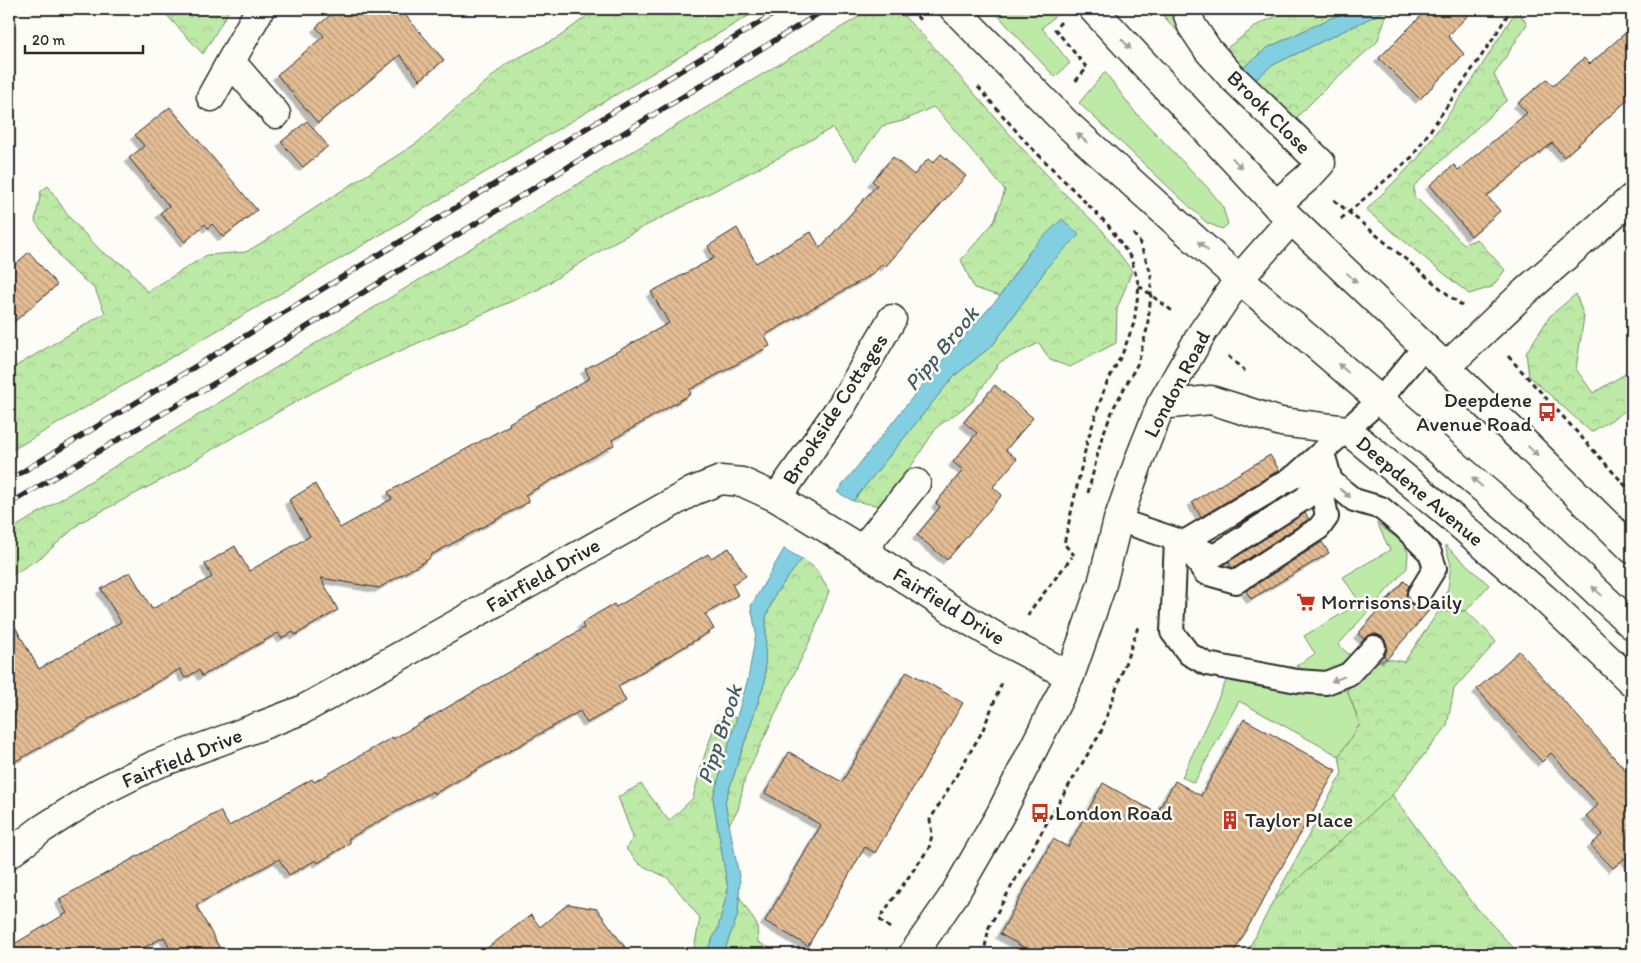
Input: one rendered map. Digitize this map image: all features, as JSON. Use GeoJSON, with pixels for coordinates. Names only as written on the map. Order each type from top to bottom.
{"type":"FeatureCollection","features":[{"type":"Feature","properties":{"kind":"main road"},"geometry":{"type":"LineString","coordinates":[[211,97],[260,9]]}},
{"type":"Feature","properties":{"kind":"main road"},"geometry":{"type":"LineString","coordinates":[[954,9],[1067,124],[1239,279]]}},
{"type":"Feature","properties":{"kind":"main road"},"geometry":{"type":"LineString","coordinates":[[1092,9],[1284,213],[1587,503],[1632,549]]}},
{"type":"Feature","properties":{"kind":"main road","name":"Brook Close"},"geometry":{"type":"LineString","coordinates":[[1186,9],[1192,26],[1231,76],[1321,163],[1308,177],[1284,213]]}},
{"type":"Feature","properties":{"kind":"main road"},"geometry":{"type":"LineString","coordinates":[[231,62],[276,114]]}},
{"type":"Feature","properties":{"kind":"main road"},"geometry":{"type":"LineString","coordinates":[[1446,367],[1526,291],[1632,198]]}},
{"type":"Feature","properties":{"kind":"main road","name":"London Road"},"geometry":{"type":"LineString","coordinates":[[919,952],[1000,815],[1070,676],[1102,584],[1118,520],[1161,405],[1202,333],[1284,213]]}},
{"type":"Feature","properties":{"kind":"main road","name":"Deepdene Avenue"},"geometry":{"type":"LineString","coordinates":[[1239,279],[1536,534],[1632,624]]}},
{"type":"Feature","properties":{"kind":"main road","name":"Brookside Cottages"},"geometry":{"type":"LineString","coordinates":[[777,498],[842,405],[892,319]]}},
{"type":"Feature","properties":{"kind":"main road","name":"Deepdene Avenue"},"geometry":{"type":"LineString","coordinates":[[1161,405],[1211,400],[1281,422],[1347,430],[1440,507],[1545,599],[1632,682]]}},
{"type":"Feature","properties":{"kind":"main road","name":"Fairfield Drive"},"geometry":{"type":"LineString","coordinates":[[9,854],[42,829],[100,792],[154,766],[302,710],[693,491],[721,480],[742,482],[777,498],[862,550],[958,614],[1070,676]]}},
{"type":"Feature","properties":{"kind":"main road"},"geometry":{"type":"LineString","coordinates":[[862,550],[916,483]]}},
{"type":"Feature","properties":{"kind":"lane"},"geometry":{"type":"LineString","coordinates":[[1180,541],[1295,476],[1380,400],[1424,347]]}},
{"type":"Feature","properties":{"kind":"lane"},"geometry":{"type":"LineString","coordinates":[[1180,541],[1205,573],[1236,582],[1319,528],[1327,518],[1320,480],[1322,452]]}},
{"type":"Feature","properties":{"kind":"lane"},"geometry":{"type":"LineString","coordinates":[[1322,452],[1331,481],[1354,500],[1381,508],[1404,527],[1430,553],[1435,568],[1419,594]]}},
{"type":"Feature","properties":{"kind":"lane"},"geometry":{"type":"LineString","coordinates":[[1118,520],[1180,541],[1214,556],[1305,498],[1320,480]]}},
{"type":"Feature","properties":{"kind":"lane"},"geometry":{"type":"LineString","coordinates":[[1180,541],[1172,632],[1189,654],[1207,664],[1297,681],[1326,683],[1349,674],[1374,647]]}},
{"type":"Feature","properties":{"kind":"path"},"geometry":{"type":"LineString","coordinates":[[911,9],[924,23]]}},
{"type":"Feature","properties":{"kind":"path"},"geometry":{"type":"LineString","coordinates":[[1144,9],[1158,23]]}},
{"type":"Feature","properties":{"kind":"path"},"geometry":{"type":"LineString","coordinates":[[1317,244],[1348,212],[1412,157],[1511,9]]}},
{"type":"Feature","properties":{"kind":"path"},"geometry":{"type":"LineString","coordinates":[[1055,29],[1087,68],[1069,88]]}},
{"type":"Feature","properties":{"kind":"path"},"geometry":{"type":"LineString","coordinates":[[974,82],[1024,140],[1108,225],[1131,258],[1139,286],[1134,323],[1123,352],[1105,387],[1087,442],[1064,544],[1102,584]]}},
{"type":"Feature","properties":{"kind":"path"},"geometry":{"type":"LineString","coordinates":[[1308,177],[1455,299],[1486,330],[1632,493]]}},
{"type":"Feature","properties":{"kind":"path"},"geometry":{"type":"LineString","coordinates":[[1087,500],[1102,437],[1114,408],[1138,363],[1147,328],[1151,295],[1151,273],[1139,241],[1128,228]]}},
{"type":"Feature","properties":{"kind":"path"},"geometry":{"type":"LineString","coordinates":[[919,952],[879,919],[929,848],[932,836],[930,820],[982,732],[997,698],[1014,646],[1030,611],[1074,554],[1076,545]]}},
{"type":"Feature","properties":{"kind":"path"},"geometry":{"type":"LineString","coordinates":[[980,954],[985,948],[989,927],[1050,817],[1101,732],[1139,623]]}},
{"type":"Feature","properties":{"kind":"green space"},"geometry":{"type":"Polygon","coordinates":[[[161,9],[230,9],[203,54],[161,9]]]}},
{"type":"Feature","properties":{"kind":"green space"},"geometry":{"type":"Polygon","coordinates":[[[596,9],[760,9],[338,260],[9,452],[9,367],[13,368],[105,313],[95,289],[66,265],[35,221],[41,191],[48,186],[69,217],[102,252],[128,268],[147,292],[207,255],[246,252],[266,240],[417,143],[506,64],[559,37],[596,9]]]}},
{"type":"Feature","properties":{"kind":"green space"},"geometry":{"type":"Polygon","coordinates":[[[872,9],[897,9],[931,44],[1021,147],[1102,230],[1132,271],[1117,309],[1116,343],[1070,367],[1050,360],[1039,343],[1000,362],[972,402],[937,427],[900,483],[881,506],[853,501],[953,377],[993,345],[1049,265],[1078,235],[1032,248],[1000,296],[974,288],[961,260],[994,222],[1005,190],[933,107],[903,121],[882,126],[856,161],[832,128],[784,155],[618,240],[539,289],[353,372],[308,395],[173,474],[81,522],[43,556],[9,577],[9,531],[499,231],[872,9]]]}},
{"type":"Feature","properties":{"kind":"green space"},"geometry":{"type":"Polygon","coordinates":[[[992,9],[1058,9],[1060,11],[1042,28],[1070,63],[1055,77],[992,9]]]}},
{"type":"Feature","properties":{"kind":"green space"},"geometry":{"type":"Polygon","coordinates":[[[1157,9],[1176,9],[1179,33],[1157,9]]]}},
{"type":"Feature","properties":{"kind":"green space"},"geometry":{"type":"Polygon","coordinates":[[[1292,9],[1350,9],[1267,48],[1243,68],[1227,48],[1259,24],[1292,9]]]}},
{"type":"Feature","properties":{"kind":"green space"},"geometry":{"type":"Polygon","coordinates":[[[1389,9],[1377,42],[1332,82],[1291,123],[1254,81],[1271,66],[1389,9]]]}},
{"type":"Feature","properties":{"kind":"green space"},"geometry":{"type":"Polygon","coordinates":[[[1517,9],[1527,24],[1494,75],[1507,100],[1414,186],[1414,196],[1464,244],[1477,239],[1505,270],[1492,287],[1469,294],[1366,210],[1418,158],[1476,75],[1517,9]]]}},
{"type":"Feature","properties":{"kind":"green space"},"geometry":{"type":"Polygon","coordinates":[[[1105,72],[1134,111],[1222,205],[1228,224],[1222,229],[1207,223],[1079,103],[1105,72]]]}},
{"type":"Feature","properties":{"kind":"green space"},"geometry":{"type":"Polygon","coordinates":[[[1576,294],[1584,317],[1576,369],[1593,393],[1632,370],[1632,406],[1591,432],[1529,376],[1526,353],[1550,316],[1576,294]]]}},
{"type":"Feature","properties":{"kind":"green space"},"geometry":{"type":"Polygon","coordinates":[[[1377,523],[1402,542],[1408,552],[1407,568],[1338,645],[1351,656],[1338,666],[1325,672],[1311,672],[1296,666],[1315,654],[1304,636],[1360,603],[1343,577],[1390,550],[1377,523]]]}},
{"type":"Feature","properties":{"kind":"green space"},"geometry":{"type":"Polygon","coordinates":[[[1445,545],[1489,585],[1466,611],[1438,612],[1448,588],[1451,565],[1445,545]]]}},
{"type":"Feature","properties":{"kind":"green space"},"geometry":{"type":"Polygon","coordinates":[[[802,559],[815,568],[829,591],[814,632],[745,778],[738,810],[729,824],[725,802],[765,681],[766,617],[776,593],[802,559]]]}},
{"type":"Feature","properties":{"kind":"green space"},"geometry":{"type":"Polygon","coordinates":[[[1466,611],[1496,642],[1454,689],[1447,726],[1392,795],[1420,833],[1309,891],[1274,900],[1342,773],[1339,756],[1360,724],[1347,690],[1373,663],[1387,659],[1404,662],[1438,612],[1466,611]]]}},
{"type":"Feature","properties":{"kind":"green space"},"geometry":{"type":"Polygon","coordinates":[[[1227,679],[1304,691],[1334,692],[1347,690],[1360,724],[1339,756],[1239,701],[1194,783],[1182,777],[1227,679]]]}},
{"type":"Feature","properties":{"kind":"green space"},"geometry":{"type":"Polygon","coordinates":[[[725,715],[737,718],[713,798],[728,889],[718,928],[705,954],[693,954],[700,918],[668,878],[639,864],[626,849],[633,837],[618,797],[641,784],[669,821],[693,798],[702,763],[716,722],[725,715]]]}},
{"type":"Feature","properties":{"kind":"green space"},"geometry":{"type":"Polygon","coordinates":[[[1392,795],[1475,906],[1519,954],[1246,954],[1274,900],[1392,795]]]}},
{"type":"Feature","properties":{"kind":"green space"},"geometry":{"type":"Polygon","coordinates":[[[739,896],[757,925],[758,942],[779,954],[723,954],[738,914],[739,896]]]}},
{"type":"Feature","properties":{"kind":"water"},"geometry":{"type":"Polygon","coordinates":[[[1350,9],[1389,9],[1271,66],[1254,81],[1243,68],[1267,48],[1350,9]]]}},
{"type":"Feature","properties":{"kind":"water"},"geometry":{"type":"Polygon","coordinates":[[[1062,219],[1079,235],[1049,265],[993,345],[953,377],[853,501],[837,492],[935,369],[1000,296],[1032,248],[1062,219]]]}},
{"type":"Feature","properties":{"kind":"water"},"geometry":{"type":"Polygon","coordinates":[[[784,549],[802,559],[776,593],[766,617],[765,681],[725,802],[740,881],[738,914],[723,954],[705,954],[718,928],[728,890],[713,798],[748,679],[756,633],[751,606],[784,549]]]}},
{"type":"Feature","properties":{"kind":"building"},"geometry":{"type":"Polygon","coordinates":[[[338,9],[400,9],[444,60],[420,80],[400,55],[318,123],[277,75],[324,36],[316,27],[338,9]]]}},
{"type":"Feature","properties":{"kind":"building"},"geometry":{"type":"Polygon","coordinates":[[[1428,9],[1474,9],[1448,36],[1464,54],[1420,99],[1379,58],[1428,9]]]}},
{"type":"Feature","properties":{"kind":"building"},"geometry":{"type":"Polygon","coordinates":[[[1632,27],[1632,96],[1564,157],[1552,143],[1487,196],[1500,211],[1471,236],[1430,185],[1454,165],[1458,170],[1527,113],[1518,103],[1547,79],[1553,86],[1584,58],[1590,64],[1632,27]]]}},
{"type":"Feature","properties":{"kind":"building"},"geometry":{"type":"Polygon","coordinates":[[[170,107],[257,210],[223,237],[212,224],[208,228],[205,224],[185,242],[160,213],[169,206],[129,158],[144,146],[135,135],[170,107]]]}},
{"type":"Feature","properties":{"kind":"building"},"geometry":{"type":"Polygon","coordinates":[[[307,121],[328,146],[303,167],[281,142],[307,121]]]}},
{"type":"Feature","properties":{"kind":"building"},"geometry":{"type":"Polygon","coordinates":[[[941,154],[966,176],[885,267],[882,264],[873,274],[765,335],[770,346],[689,390],[691,394],[612,440],[614,445],[525,495],[529,502],[431,555],[429,559],[379,588],[321,578],[338,610],[295,635],[293,632],[281,638],[278,633],[202,676],[199,670],[185,678],[180,669],[9,765],[9,616],[39,669],[121,622],[101,589],[130,572],[152,609],[212,577],[205,564],[235,546],[249,571],[310,536],[289,500],[315,484],[340,528],[392,499],[388,492],[510,425],[509,423],[590,378],[585,369],[669,323],[651,292],[714,258],[708,246],[737,228],[756,263],[811,232],[820,248],[877,185],[872,181],[893,157],[914,175],[928,159],[933,163],[941,154]]]}},
{"type":"Feature","properties":{"kind":"building"},"geometry":{"type":"Polygon","coordinates":[[[29,252],[57,285],[9,326],[9,270],[29,252]]]}},
{"type":"Feature","properties":{"kind":"building"},"geometry":{"type":"Polygon","coordinates":[[[995,385],[1033,418],[1006,450],[1017,459],[993,487],[1002,495],[947,560],[917,535],[940,507],[936,503],[963,470],[953,462],[977,433],[964,422],[995,385]]]}},
{"type":"Feature","properties":{"kind":"building"},"geometry":{"type":"Polygon","coordinates":[[[1270,455],[1279,470],[1201,517],[1192,502],[1270,455]]]}},
{"type":"Feature","properties":{"kind":"building"},"geometry":{"type":"Polygon","coordinates":[[[1305,513],[1309,519],[1234,568],[1231,567],[1228,562],[1305,513]]]}},
{"type":"Feature","properties":{"kind":"building"},"geometry":{"type":"Polygon","coordinates":[[[1322,542],[1329,553],[1251,599],[1246,591],[1322,542]]]}},
{"type":"Feature","properties":{"kind":"building"},"geometry":{"type":"Polygon","coordinates":[[[729,548],[746,576],[732,584],[738,595],[705,614],[714,629],[618,686],[626,701],[587,723],[580,711],[434,794],[433,791],[348,839],[350,843],[318,863],[316,860],[289,875],[279,859],[196,905],[223,954],[173,954],[164,937],[132,954],[9,954],[9,947],[67,913],[59,899],[220,811],[229,826],[312,779],[314,782],[393,737],[393,739],[584,628],[582,623],[598,613],[614,604],[616,607],[708,554],[711,558],[729,548]]]}},
{"type":"Feature","properties":{"kind":"building"},"geometry":{"type":"Polygon","coordinates":[[[1404,581],[1409,586],[1406,594],[1407,600],[1412,605],[1419,607],[1429,603],[1433,606],[1387,659],[1384,656],[1387,644],[1383,637],[1371,634],[1364,639],[1358,634],[1404,581]]]}},
{"type":"Feature","properties":{"kind":"building"},"geometry":{"type":"Polygon","coordinates":[[[1519,651],[1630,775],[1632,773],[1632,866],[1625,858],[1613,868],[1591,845],[1603,834],[1586,816],[1598,805],[1551,753],[1542,762],[1477,689],[1519,651]]]}},
{"type":"Feature","properties":{"kind":"building"},"geometry":{"type":"Polygon","coordinates":[[[907,671],[963,703],[875,853],[865,847],[808,946],[765,921],[821,825],[765,793],[789,752],[842,782],[907,671]]]}},
{"type":"Feature","properties":{"kind":"building","name":"Taylor Place"},"geometry":{"type":"Polygon","coordinates":[[[1244,719],[1336,770],[1233,954],[1036,954],[1000,934],[1053,839],[1068,847],[1103,783],[1157,813],[1175,781],[1201,796],[1244,719]]]}},
{"type":"Feature","properties":{"kind":"building"},"geometry":{"type":"Polygon","coordinates":[[[568,904],[597,909],[630,954],[479,954],[531,915],[540,927],[568,904]]]}},
{"type":"Feature","properties":{"kind":"railway"},"geometry":{"type":"LineString","coordinates":[[9,480],[782,9]]}},
{"type":"Feature","properties":{"kind":"railway"},"geometry":{"type":"LineString","coordinates":[[9,504],[235,371],[826,9]]}},
{"type":"Feature","properties":{"kind":"place","name":"Deepdene Avenue Road"},"geometry":{"type":"Point","coordinates":[1547,412]}},
{"type":"Feature","properties":{"kind":"place","name":"Morrisons Daily"},"geometry":{"type":"Point","coordinates":[1306,602]}},
{"type":"Feature","properties":{"kind":"place","name":"London Road"},"geometry":{"type":"Point","coordinates":[1040,813]}},
{"type":"Feature","properties":{"kind":"place","name":"Taylor Place"},"geometry":{"type":"Point","coordinates":[1230,820]}},
{"type":"Feature","properties":{"kind":"water label","name":"Pipp Brook"},"geometry":{"type":"Point","coordinates":[941,348]}},
{"type":"Feature","properties":{"kind":"water label","name":"Pipp Brook"},"geometry":{"type":"Point","coordinates":[719,734]}}]}
